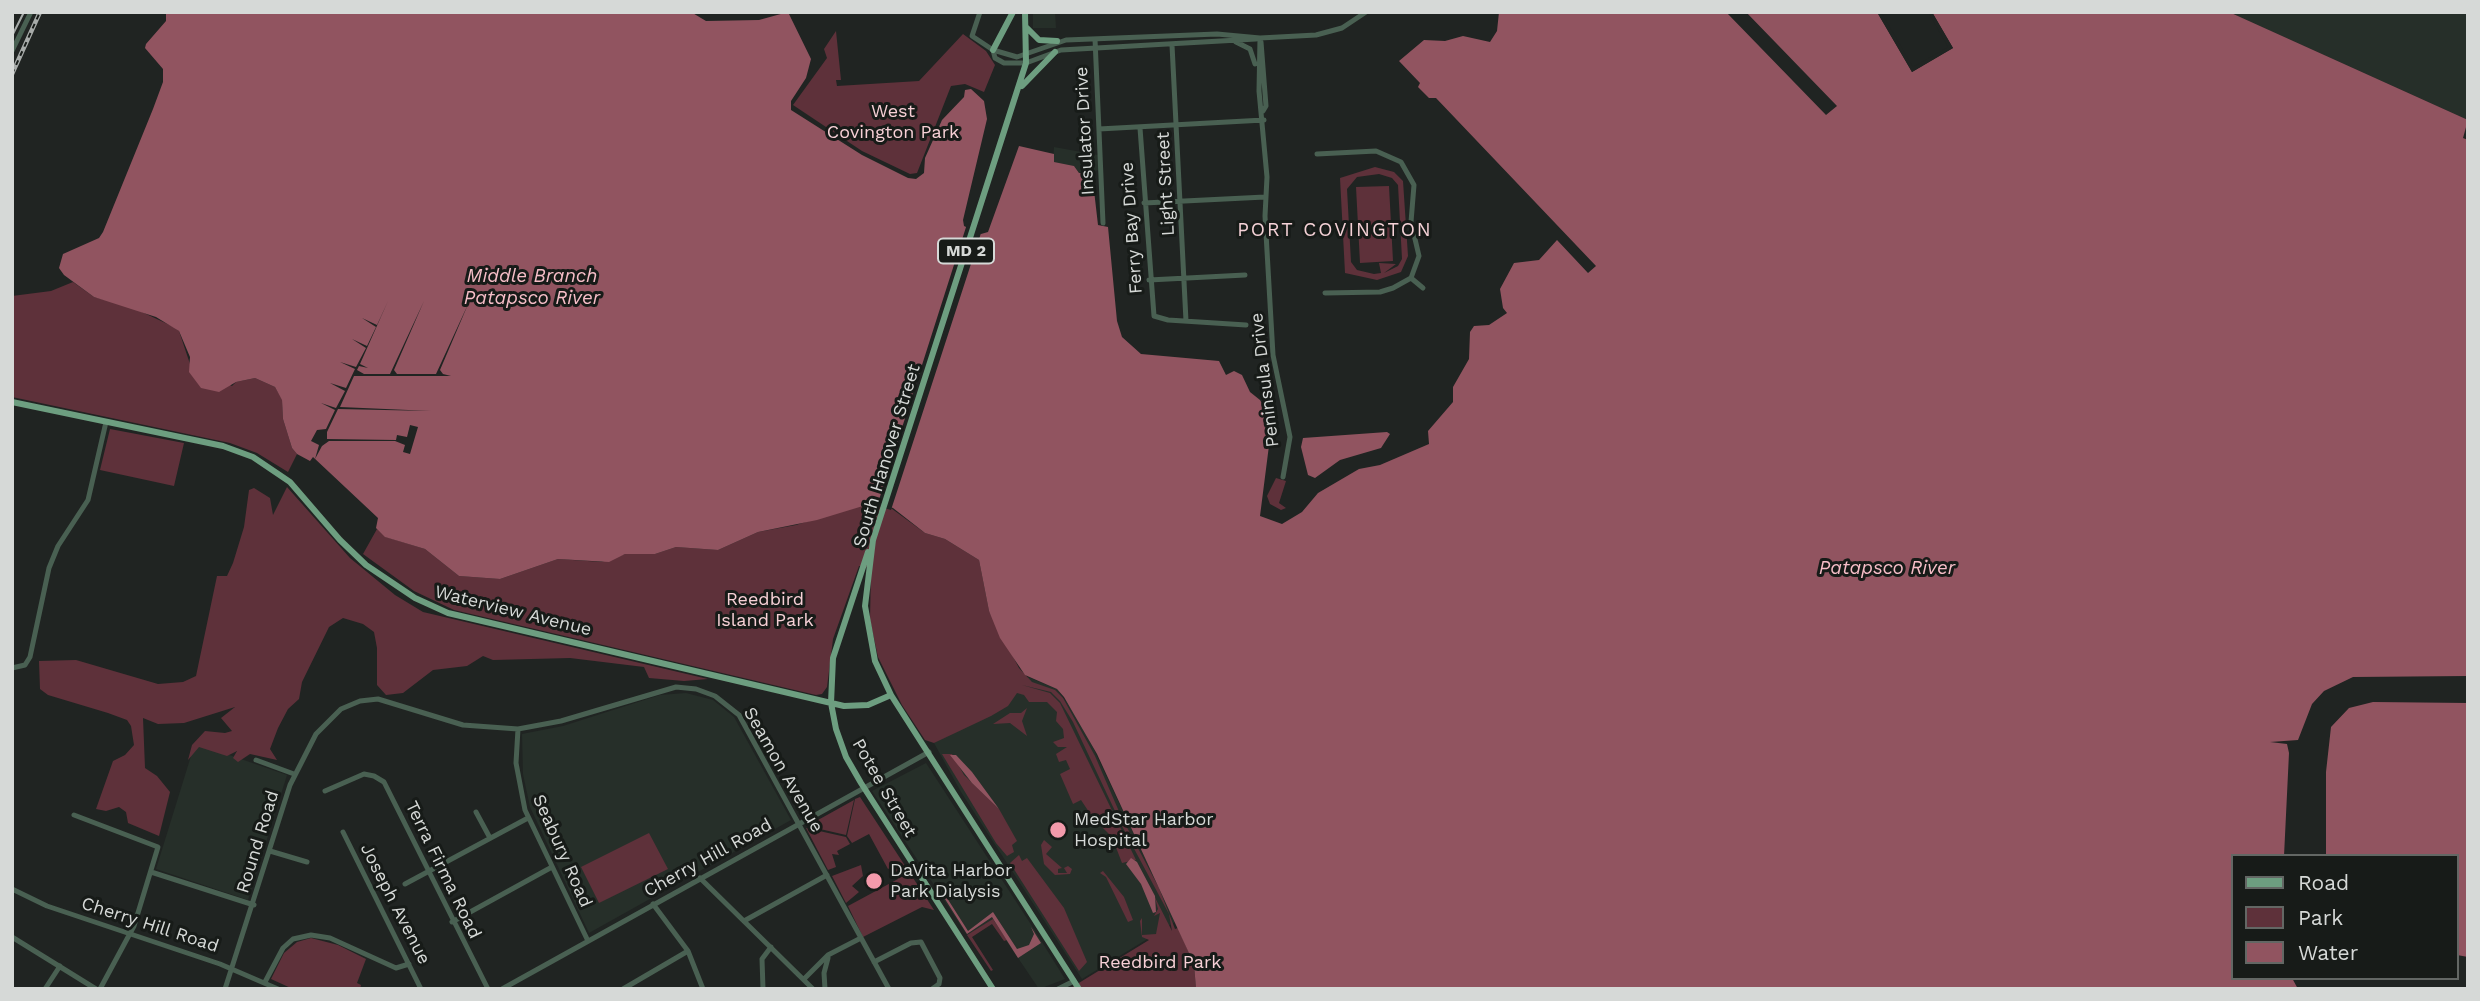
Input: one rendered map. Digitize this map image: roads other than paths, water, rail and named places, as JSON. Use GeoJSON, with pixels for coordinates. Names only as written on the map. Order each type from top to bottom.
{"type":"FeatureCollection","features":[{"type":"Feature","properties":{"kind":"main road"},"geometry":{"type":"LineString","coordinates":[[993,50],[1013,12]]}},
{"type":"Feature","properties":{"kind":"main road","name":"South Hanover Street"},"geometry":{"type":"LineString","coordinates":[[1025,12],[1027,63],[873,540],[866,578],[866,621],[875,661],[891,695],[1079,989]]}},
{"type":"Feature","properties":{"kind":"main road"},"geometry":{"type":"LineString","coordinates":[[1026,26],[1039,40],[1057,41]]}},
{"type":"Feature","properties":{"kind":"main road"},"geometry":{"type":"LineString","coordinates":[[1019,90],[1034,70],[1055,51]]}},
{"type":"Feature","properties":{"kind":"main road","name":"Waterview Avenue"},"geometry":{"type":"LineString","coordinates":[[12,402],[223,446],[265,463],[290,482],[340,540],[366,565],[430,606],[448,613],[831,703],[856,706],[891,695]]}},
{"type":"Feature","properties":{"kind":"main road","name":"Potee Street"},"geometry":{"type":"LineString","coordinates":[[873,540],[837,642],[831,703],[840,743],[864,788],[993,989]]}},
{"type":"Feature","properties":{"kind":"street"},"geometry":{"type":"LineString","coordinates":[[12,51],[31,12]]}},
{"type":"Feature","properties":{"kind":"street"},"geometry":{"type":"LineString","coordinates":[[980,12],[972,36],[993,50],[1011,57],[1027,54],[1057,41],[1095,38],[1217,34],[1260,38]]}},
{"type":"Feature","properties":{"kind":"street"},"geometry":{"type":"LineString","coordinates":[[993,50],[995,58],[1004,63],[1027,63],[1055,51],[1236,42],[1327,33],[1348,25],[1366,12]]}},
{"type":"Feature","properties":{"kind":"street","name":"Insulator Drive"},"geometry":{"type":"LineString","coordinates":[[1095,38],[1103,223]]}},
{"type":"Feature","properties":{"kind":"street","name":"Peninsula Drive"},"geometry":{"type":"LineString","coordinates":[[1260,38],[1259,91],[1264,120],[1267,177],[1265,197],[1274,365],[1290,437],[1283,477]]}},
{"type":"Feature","properties":{"kind":"street","name":"Peninsula Drive"},"geometry":{"type":"LineString","coordinates":[[1260,38],[1266,91],[1263,111]]}},
{"type":"Feature","properties":{"kind":"street"},"geometry":{"type":"LineString","coordinates":[[1236,42],[1254,54],[1259,91]]}},
{"type":"Feature","properties":{"kind":"street","name":"Light Street"},"geometry":{"type":"LineString","coordinates":[[1172,45],[1186,321]]}},
{"type":"Feature","properties":{"kind":"street"},"geometry":{"type":"LineString","coordinates":[[1099,129],[1264,120]]}},
{"type":"Feature","properties":{"kind":"street","name":"Ferry Bay Drive"},"geometry":{"type":"LineString","coordinates":[[1140,128],[1149,280],[1154,316],[1246,325]]}},
{"type":"Feature","properties":{"kind":"street"},"geometry":{"type":"LineString","coordinates":[[1317,154],[1376,151],[1391,156],[1405,166],[1413,185],[1411,222],[1419,256],[1411,278],[1380,292],[1325,293]]}},
{"type":"Feature","properties":{"kind":"street"},"geometry":{"type":"LineString","coordinates":[[1144,204],[1265,197]]}},
{"type":"Feature","properties":{"kind":"street"},"geometry":{"type":"LineString","coordinates":[[1149,280],[1245,275]]}},
{"type":"Feature","properties":{"kind":"street"},"geometry":{"type":"LineString","coordinates":[[1411,278],[1423,288]]}},
{"type":"Feature","properties":{"kind":"street"},"geometry":{"type":"LineString","coordinates":[[12,668],[25,665],[32,653],[52,560],[89,500],[106,422]]}},
{"type":"Feature","properties":{"kind":"street","name":"Seamon Avenue"},"geometry":{"type":"LineString","coordinates":[[335,714],[354,702],[378,699],[463,725],[518,729],[561,721],[668,688],[706,692],[725,702],[738,715],[889,989]]}},
{"type":"Feature","properties":{"kind":"street","name":"Round Road"},"geometry":{"type":"LineString","coordinates":[[225,989],[294,774],[316,734],[335,714]]}},
{"type":"Feature","properties":{"kind":"street","name":"Seabury Road"},"geometry":{"type":"LineString","coordinates":[[518,729],[517,775],[528,818],[588,941]]}},
{"type":"Feature","properties":{"kind":"street","name":"Cherry Hill Road"},"geometry":{"type":"LineString","coordinates":[[502,989],[929,752]]}},
{"type":"Feature","properties":{"kind":"street"},"geometry":{"type":"LineString","coordinates":[[256,761],[294,774]]}},
{"type":"Feature","properties":{"kind":"street","name":"Terra Firma Road"},"geometry":{"type":"LineString","coordinates":[[325,791],[364,774],[379,778],[386,786],[488,989]]}},
{"type":"Feature","properties":{"kind":"street"},"geometry":{"type":"LineString","coordinates":[[476,812],[490,838]]}},
{"type":"Feature","properties":{"kind":"street"},"geometry":{"type":"LineString","coordinates":[[12,937],[98,989],[131,933],[158,846],[74,815]]}},
{"type":"Feature","properties":{"kind":"street"},"geometry":{"type":"LineString","coordinates":[[405,884],[528,818]]}},
{"type":"Feature","properties":{"kind":"street","name":"Joseph Avenue"},"geometry":{"type":"LineString","coordinates":[[343,832],[421,989]]}},
{"type":"Feature","properties":{"kind":"street"},"geometry":{"type":"LineString","coordinates":[[270,850],[307,862]]}},
{"type":"Feature","properties":{"kind":"street"},"geometry":{"type":"LineString","coordinates":[[452,922],[552,867]]}},
{"type":"Feature","properties":{"kind":"street"},"geometry":{"type":"LineString","coordinates":[[150,872],[254,905]]}},
{"type":"Feature","properties":{"kind":"street"},"geometry":{"type":"LineString","coordinates":[[744,921],[827,875]]}},
{"type":"Feature","properties":{"kind":"street"},"geometry":{"type":"LineString","coordinates":[[700,878],[813,989]]}},
{"type":"Feature","properties":{"kind":"street","name":"Cherry Hill Road"},"geometry":{"type":"LineString","coordinates":[[12,889],[47,906],[232,968],[278,989]]}},
{"type":"Feature","properties":{"kind":"street"},"geometry":{"type":"LineString","coordinates":[[653,904],[688,951],[703,989]]}},
{"type":"Feature","properties":{"kind":"street"},"geometry":{"type":"LineString","coordinates":[[265,982],[283,948],[293,939],[311,935],[330,938],[394,967],[409,964]]}},
{"type":"Feature","properties":{"kind":"street"},"geometry":{"type":"LineString","coordinates":[[804,979],[828,955],[861,938]]}},
{"type":"Feature","properties":{"kind":"street"},"geometry":{"type":"LineString","coordinates":[[874,962],[918,942],[923,944],[940,981],[932,989]]}},
{"type":"Feature","properties":{"kind":"street"},"geometry":{"type":"LineString","coordinates":[[763,989],[762,959],[771,947]]}},
{"type":"Feature","properties":{"kind":"street"},"geometry":{"type":"LineString","coordinates":[[622,989],[688,951]]}},
{"type":"Feature","properties":{"kind":"street"},"geometry":{"type":"LineString","coordinates":[[825,989],[824,973],[828,955]]}},
{"type":"Feature","properties":{"kind":"street"},"geometry":{"type":"LineString","coordinates":[[45,989],[60,966]]}},
{"type":"Feature","properties":{"kind":"street"},"geometry":{"type":"LineString","coordinates":[[1058,989],[1074,982]]}},
{"type":"Feature","properties":{"kind":"water","name":"Patapsco River"},"geometry":{"type":"Polygon","coordinates":[[[166,12],[691,12],[706,21],[759,20],[788,12],[811,59],[806,78],[791,101],[791,110],[862,155],[908,178],[916,179],[924,173],[925,158],[942,120],[964,97],[965,90],[971,89],[984,101],[987,119],[963,220],[964,226],[981,234],[988,232],[1019,146],[1054,154],[1054,162],[1074,166],[1079,173],[1092,173],[1098,225],[1108,227],[1117,321],[1122,337],[1141,354],[1219,361],[1226,375],[1234,371],[1242,375],[1250,392],[1260,400],[1272,422],[1260,516],[1282,524],[1302,512],[1318,493],[1359,469],[1380,465],[1429,444],[1428,431],[1453,402],[1453,387],[1469,359],[1470,332],[1474,326],[1489,325],[1507,313],[1503,308],[1500,289],[1514,263],[1539,260],[1557,240],[1588,273],[1596,266],[1436,98],[1429,98],[1418,87],[1420,83],[1399,61],[1424,40],[1445,41],[1463,36],[1490,42],[1497,31],[1499,12],[1877,12],[1912,72],[1953,48],[1932,12],[2229,12],[2468,120],[2463,138],[2468,140],[2468,676],[2353,677],[2324,691],[2312,704],[2298,740],[2270,742],[2287,744],[2289,753],[2284,854],[2232,854],[2232,980],[2293,980],[2298,989],[1196,989],[1194,964],[1097,754],[1064,697],[1057,689],[1025,675],[1000,638],[989,611],[979,560],[945,539],[925,533],[893,508],[876,502],[817,520],[758,532],[718,550],[676,547],[655,554],[625,554],[609,562],[558,559],[500,579],[459,576],[425,549],[385,537],[376,528],[378,518],[313,457],[310,461],[297,454],[292,448],[283,419],[282,400],[275,387],[255,378],[236,382],[219,392],[201,388],[189,372],[190,357],[179,331],[156,317],[94,297],[64,275],[59,268],[63,254],[99,238],[103,232],[153,109],[163,82],[163,69],[145,48],[166,21],[166,12]]]}},
{"type":"Feature","properties":{"kind":"water"},"geometry":{"type":"Polygon","coordinates":[[[1387,432],[1390,434],[1381,448],[1340,460],[1315,478],[1308,475],[1301,447],[1303,438],[1387,432]]]}},
{"type":"Feature","properties":{"kind":"water"},"geometry":{"type":"Polygon","coordinates":[[[2373,702],[2468,703],[2468,957],[2459,955],[2459,854],[2326,854],[2326,772],[2331,727],[2349,708],[2373,702]]]}},
{"type":"Feature","properties":{"kind":"water"},"geometry":{"type":"Polygon","coordinates":[[[950,755],[956,755],[972,772],[999,809],[972,783],[950,755]]]}},
{"type":"Feature","properties":{"kind":"water"},"geometry":{"type":"Polygon","coordinates":[[[1131,858],[1137,862],[1155,896],[1156,912],[1153,913],[1141,884],[1126,864],[1131,858]]]}},
{"type":"Feature","properties":{"kind":"water"},"geometry":{"type":"Polygon","coordinates":[[[947,898],[968,931],[993,912],[1017,949],[1029,945],[1034,934],[1031,927],[1041,943],[1018,958],[992,917],[967,934],[945,899],[947,898]]]}},
{"type":"Feature","properties":{"kind":"tram line"},"geometry":{"type":"LineString","coordinates":[[12,36],[24,12]]}},
{"type":"Feature","properties":{"kind":"railway"},"geometry":{"type":"LineString","coordinates":[[12,74],[40,12]]}},
{"type":"Feature","properties":{"kind":"place","name":"MedStar Harbor Hospital"},"geometry":{"type":"Point","coordinates":[1058,830]}},
{"type":"Feature","properties":{"kind":"place","name":"DaVita Harbor Park Dialysis"},"geometry":{"type":"Point","coordinates":[874,881]}},
{"type":"Feature","properties":{"kind":"district","name":"PORT COVINGTON"},"geometry":{"type":"Point","coordinates":[1335,230]}},
{"type":"Feature","properties":{"kind":"park label","name":"West Covington Park"},"geometry":{"type":"Point","coordinates":[893,122]}},
{"type":"Feature","properties":{"kind":"park label","name":"Reedbird Island Park"},"geometry":{"type":"Point","coordinates":[765,610]}},
{"type":"Feature","properties":{"kind":"park label","name":"Reedbird Park"},"geometry":{"type":"Point","coordinates":[1160,963]}},
{"type":"Feature","properties":{"kind":"water label","name":"Middle Branch Patapsco River"},"geometry":{"type":"Point","coordinates":[532,287]}}]}
